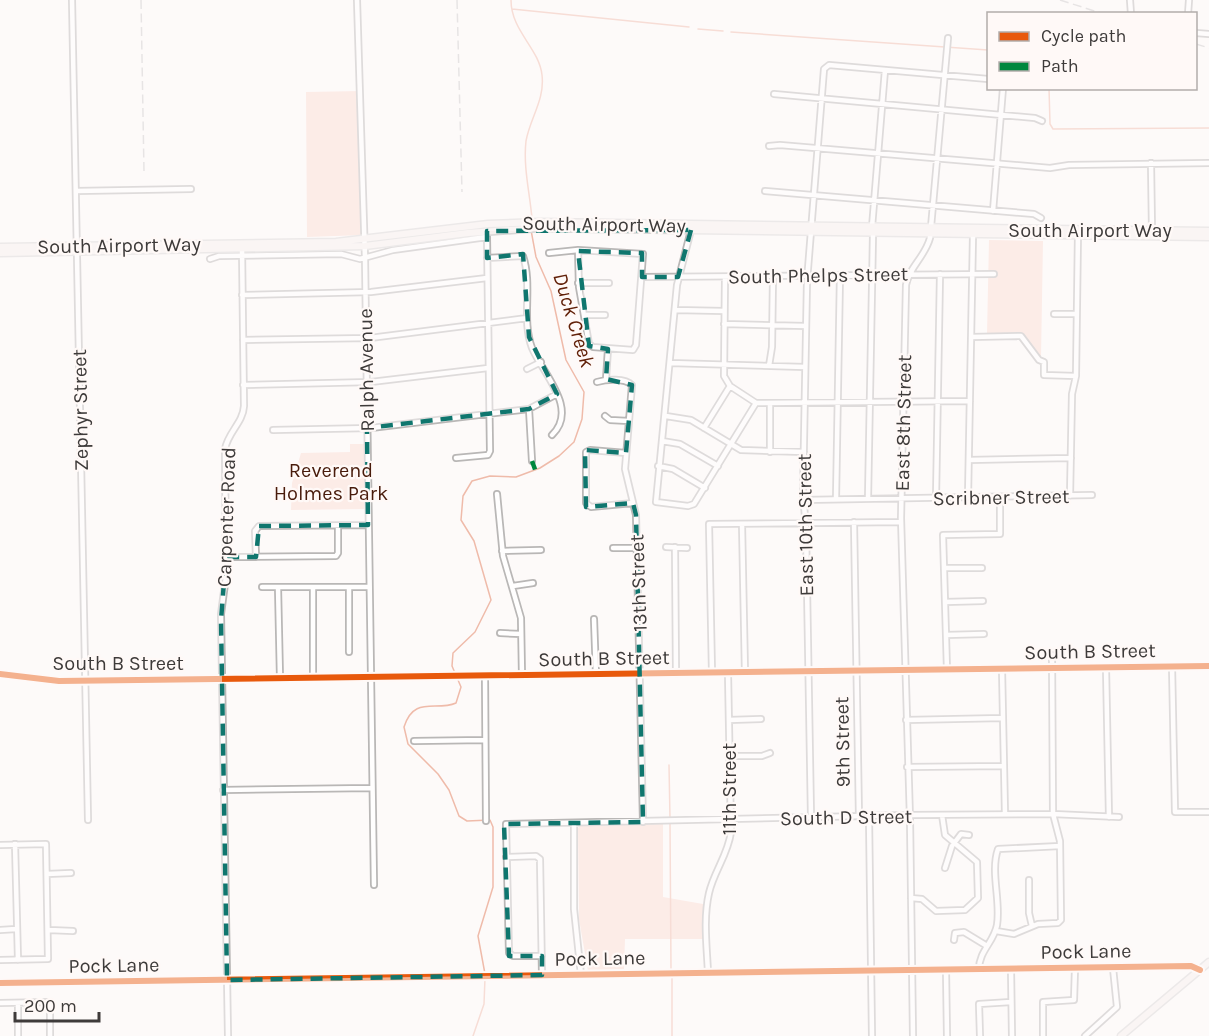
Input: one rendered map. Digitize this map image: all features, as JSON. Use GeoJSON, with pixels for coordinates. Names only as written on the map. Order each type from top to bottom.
{"type":"FeatureCollection","features":[{"type":"Feature","properties":{"kind":"main road","name":"South Airport Way"},"geometry":{"type":"LineString","coordinates":[[0,253],[78,249],[364,243],[478,226],[537,225],[1209,237]]}},
{"type":"Feature","properties":{"kind":"main road","name":"South Airport Way"},"geometry":{"type":"LineString","coordinates":[[0,247],[242,252],[487,234],[526,226]]}},
{"type":"Feature","properties":{"kind":"main road","name":"South Airport Way"},"geometry":{"type":"LineString","coordinates":[[931,231],[973,235],[1209,231]]}},
{"type":"Feature","properties":{"kind":"main road"},"geometry":{"type":"LineString","coordinates":[[1121,1036],[1209,962]]}},
{"type":"Feature","properties":{"kind":"street","name":"Zephyr Street"},"geometry":{"type":"LineString","coordinates":[[72,0],[88,820]]}},
{"type":"Feature","properties":{"kind":"street","name":"Ralph Avenue"},"geometry":{"type":"LineString","coordinates":[[357,0],[365,258],[374,885]]}},
{"type":"Feature","properties":{"kind":"street"},"geometry":{"type":"LineString","coordinates":[[908,274],[924,254],[931,231],[948,38]]}},
{"type":"Feature","properties":{"kind":"street","name":"East 10th Street"},"geometry":{"type":"LineString","coordinates":[[811,817],[803,500],[805,367],[807,275],[822,99],[826,66],[885,70]]}},
{"type":"Feature","properties":{"kind":"street"},"geometry":{"type":"LineString","coordinates":[[868,499],[873,202],[885,70],[987,79]]}},
{"type":"Feature","properties":{"kind":"street"},"geometry":{"type":"LineString","coordinates":[[993,211],[1003,90]]}},
{"type":"Feature","properties":{"kind":"street"},"geometry":{"type":"LineString","coordinates":[[774,94],[1001,115],[1042,121]]}},
{"type":"Feature","properties":{"kind":"street"},"geometry":{"type":"LineString","coordinates":[[769,146],[818,148],[1050,168],[1069,165],[1209,163]]}},
{"type":"Feature","properties":{"kind":"street"},"geometry":{"type":"LineString","coordinates":[[1151,164],[1152,231]]}},
{"type":"Feature","properties":{"kind":"street"},"geometry":{"type":"LineString","coordinates":[[76,191],[191,189]]}},
{"type":"Feature","properties":{"kind":"street"},"geometry":{"type":"LineString","coordinates":[[765,191],[993,211],[1041,218]]}},
{"type":"Feature","properties":{"kind":"street"},"geometry":{"type":"LineString","coordinates":[[692,228],[678,277],[656,502],[690,506],[705,488],[756,403]]}},
{"type":"Feature","properties":{"kind":"street"},"geometry":{"type":"LineString","coordinates":[[1070,496],[1072,399],[1076,376],[1078,233]]}},
{"type":"Feature","properties":{"kind":"street"},"geometry":{"type":"LineString","coordinates":[[210,259],[242,252],[334,254],[365,258],[393,250],[487,234],[489,453],[456,458]]}},
{"type":"Feature","properties":{"kind":"street"},"geometry":{"type":"LineString","coordinates":[[968,497],[973,235]]}},
{"type":"Feature","properties":{"kind":"street"},"geometry":{"type":"LineString","coordinates":[[549,253],[578,250],[643,254],[634,349],[608,349],[590,345],[578,283],[578,250]]}},
{"type":"Feature","properties":{"kind":"street","name":"Carpenter Road"},"geometry":{"type":"LineString","coordinates":[[228,1036],[221,614],[226,557],[225,449],[242,418],[242,252]]}},
{"type":"Feature","properties":{"kind":"street"},"geometry":{"type":"LineString","coordinates":[[487,258],[521,255],[527,267],[527,318],[531,344],[561,405],[562,420],[552,435]]}},
{"type":"Feature","properties":{"kind":"street","name":"East 8th Street"},"geometry":{"type":"LineString","coordinates":[[908,274],[901,522],[910,816],[913,1036]]}},
{"type":"Feature","properties":{"kind":"street"},"geometry":{"type":"LineString","coordinates":[[936,498],[940,274]]}},
{"type":"Feature","properties":{"kind":"street","name":"South Phelps Street"},"geometry":{"type":"LineString","coordinates":[[642,277],[994,274]]}},
{"type":"Feature","properties":{"kind":"street"},"geometry":{"type":"LineString","coordinates":[[836,499],[840,275]]}},
{"type":"Feature","properties":{"kind":"street"},"geometry":{"type":"LineString","coordinates":[[768,366],[773,276]]}},
{"type":"Feature","properties":{"kind":"street"},"geometry":{"type":"LineString","coordinates":[[725,277],[724,379],[730,386],[756,403],[970,401]]}},
{"type":"Feature","properties":{"kind":"street"},"geometry":{"type":"LineString","coordinates":[[242,295],[365,293],[487,278]]}},
{"type":"Feature","properties":{"kind":"street"},"geometry":{"type":"LineString","coordinates":[[578,283],[609,283]]}},
{"type":"Feature","properties":{"kind":"street"},"geometry":{"type":"LineString","coordinates":[[675,310],[724,311]]}},
{"type":"Feature","properties":{"kind":"street"},"geometry":{"type":"LineString","coordinates":[[1054,314],[1076,314]]}},
{"type":"Feature","properties":{"kind":"street"},"geometry":{"type":"LineString","coordinates":[[584,315],[605,315]]}},
{"type":"Feature","properties":{"kind":"street"},"geometry":{"type":"LineString","coordinates":[[243,340],[366,338],[527,318]]}},
{"type":"Feature","properties":{"kind":"street"},"geometry":{"type":"LineString","coordinates":[[724,324],[806,326]]}},
{"type":"Feature","properties":{"kind":"street"},"geometry":{"type":"LineString","coordinates":[[971,337],[1021,336],[1043,361],[1044,375],[1076,376]]}},
{"type":"Feature","properties":{"kind":"street"},"geometry":{"type":"LineString","coordinates":[[597,382],[606,379],[608,349]]}},
{"type":"Feature","properties":{"kind":"street"},"geometry":{"type":"LineString","coordinates":[[527,369],[541,362]]}},
{"type":"Feature","properties":{"kind":"street"},"geometry":{"type":"LineString","coordinates":[[670,363],[805,367]]}},
{"type":"Feature","properties":{"kind":"street"},"geometry":{"type":"LineString","coordinates":[[243,385],[366,382],[488,368]]}},
{"type":"Feature","properties":{"kind":"street","name":"13th Street"},"geometry":{"type":"LineString","coordinates":[[606,379],[632,383],[625,478],[633,503],[637,548],[643,822]]}},
{"type":"Feature","properties":{"kind":"street"},"geometry":{"type":"LineString","coordinates":[[704,428],[730,386]]}},
{"type":"Feature","properties":{"kind":"street"},"geometry":{"type":"LineString","coordinates":[[273,430],[367,428],[529,409],[557,394]]}},
{"type":"Feature","properties":{"kind":"street"},"geometry":{"type":"LineString","coordinates":[[770,403],[770,452]]}},
{"type":"Feature","properties":{"kind":"street"},"geometry":{"type":"LineString","coordinates":[[529,409],[532,462]]}},
{"type":"Feature","properties":{"kind":"street"},"geometry":{"type":"LineString","coordinates":[[605,416],[610,420],[628,421]]}},
{"type":"Feature","properties":{"kind":"street"},"geometry":{"type":"LineString","coordinates":[[666,416],[687,419],[731,445],[746,451],[804,453]]}},
{"type":"Feature","properties":{"kind":"street"},"geometry":{"type":"LineString","coordinates":[[662,441],[680,444],[718,466]]}},
{"type":"Feature","properties":{"kind":"street"},"geometry":{"type":"LineString","coordinates":[[626,453],[590,450],[586,452],[586,503],[591,507],[633,503]]}},
{"type":"Feature","properties":{"kind":"street"},"geometry":{"type":"LineString","coordinates":[[969,460],[1071,458]]}},
{"type":"Feature","properties":{"kind":"street"},"geometry":{"type":"LineString","coordinates":[[658,466],[673,469],[705,488]]}},
{"type":"Feature","properties":{"kind":"street"},"geometry":{"type":"LineString","coordinates":[[497,494],[502,551],[521,618],[522,676]]}},
{"type":"Feature","properties":{"kind":"street","name":"Scribner Street"},"geometry":{"type":"LineString","coordinates":[[803,500],[1092,495]]}},
{"type":"Feature","properties":{"kind":"street"},"geometry":{"type":"LineString","coordinates":[[947,670],[943,535],[1000,534],[1000,497]]}},
{"type":"Feature","properties":{"kind":"street","name":"9th Street"},"geometry":{"type":"LineString","coordinates":[[854,522],[859,817]]}},
{"type":"Feature","properties":{"kind":"street"},"geometry":{"type":"LineString","coordinates":[[712,673],[709,524],[901,522]]}},
{"type":"Feature","properties":{"kind":"street"},"geometry":{"type":"LineString","coordinates":[[742,524],[745,673]]}},
{"type":"Feature","properties":{"kind":"street"},"geometry":{"type":"LineString","coordinates":[[256,556],[255,531],[259,526],[368,525]]}},
{"type":"Feature","properties":{"kind":"street"},"geometry":{"type":"LineString","coordinates":[[226,557],[336,556],[339,553],[338,526]]}},
{"type":"Feature","properties":{"kind":"street"},"geometry":{"type":"LineString","coordinates":[[666,547],[687,548]]}},
{"type":"Feature","properties":{"kind":"street"},"geometry":{"type":"LineString","coordinates":[[675,547],[676,674]]}},
{"type":"Feature","properties":{"kind":"street"},"geometry":{"type":"LineString","coordinates":[[613,548],[637,548]]}},
{"type":"Feature","properties":{"kind":"street"},"geometry":{"type":"LineString","coordinates":[[502,551],[541,550]]}},
{"type":"Feature","properties":{"kind":"street"},"geometry":{"type":"LineString","coordinates":[[944,568],[982,568]]}},
{"type":"Feature","properties":{"kind":"street"},"geometry":{"type":"LineString","coordinates":[[513,586],[532,583]]}},
{"type":"Feature","properties":{"kind":"street"},"geometry":{"type":"LineString","coordinates":[[262,587],[369,587]]}},
{"type":"Feature","properties":{"kind":"street"},"geometry":{"type":"LineString","coordinates":[[278,587],[280,678]]}},
{"type":"Feature","properties":{"kind":"street"},"geometry":{"type":"LineString","coordinates":[[313,587],[313,678]]}},
{"type":"Feature","properties":{"kind":"street"},"geometry":{"type":"LineString","coordinates":[[349,587],[349,652]]}},
{"type":"Feature","properties":{"kind":"street"},"geometry":{"type":"LineString","coordinates":[[945,602],[983,601]]}},
{"type":"Feature","properties":{"kind":"street"},"geometry":{"type":"LineString","coordinates":[[594,619],[596,675]]}},
{"type":"Feature","properties":{"kind":"street"},"geometry":{"type":"LineString","coordinates":[[500,633],[521,634]]}},
{"type":"Feature","properties":{"kind":"street"},"geometry":{"type":"LineString","coordinates":[[946,635],[984,634]]}},
{"type":"Feature","properties":{"kind":"street"},"geometry":{"type":"LineString","coordinates":[[996,931],[1014,934],[1032,926],[1060,922],[1060,846],[1053,814],[1052,655]]}},
{"type":"Feature","properties":{"kind":"street"},"geometry":{"type":"LineString","coordinates":[[1172,666],[1174,812],[1209,812]]}},
{"type":"Feature","properties":{"kind":"street","name":"South B Street"},"geometry":{"type":"LineString","coordinates":[[0,674],[36,680],[86,681],[1209,666]]}},
{"type":"Feature","properties":{"kind":"street"},"geometry":{"type":"LineString","coordinates":[[1106,668],[1109,817]]}},
{"type":"Feature","properties":{"kind":"street"},"geometry":{"type":"LineString","coordinates":[[1002,669],[1005,814]]}},
{"type":"Feature","properties":{"kind":"street","name":"11th Street"},"geometry":{"type":"LineString","coordinates":[[708,973],[708,900],[712,882],[728,848],[732,819],[728,673]]}},
{"type":"Feature","properties":{"kind":"street"},"geometry":{"type":"LineString","coordinates":[[485,677],[486,821]]}},
{"type":"Feature","properties":{"kind":"street"},"geometry":{"type":"LineString","coordinates":[[906,720],[1003,718]]}},
{"type":"Feature","properties":{"kind":"street"},"geometry":{"type":"LineString","coordinates":[[729,720],[761,719]]}},
{"type":"Feature","properties":{"kind":"street"},"geometry":{"type":"LineString","coordinates":[[414,741],[485,740]]}},
{"type":"Feature","properties":{"kind":"street"},"geometry":{"type":"LineString","coordinates":[[730,756],[762,756],[770,753]]}},
{"type":"Feature","properties":{"kind":"street"},"geometry":{"type":"LineString","coordinates":[[907,768],[1004,766]]}},
{"type":"Feature","properties":{"kind":"street"},"geometry":{"type":"LineString","coordinates":[[223,793],[371,788]]}},
{"type":"Feature","properties":{"kind":"street","name":"South D Street"},"geometry":{"type":"LineString","coordinates":[[506,857],[506,824],[1005,814],[1119,817]]}},
{"type":"Feature","properties":{"kind":"street"},"geometry":{"type":"LineString","coordinates":[[911,898],[922,899],[938,911],[966,910],[976,901],[978,863],[945,834],[942,815]]}},
{"type":"Feature","properties":{"kind":"street"},"geometry":{"type":"LineString","coordinates":[[869,817],[872,1036]]}},
{"type":"Feature","properties":{"kind":"street"},"geometry":{"type":"LineString","coordinates":[[574,823],[574,909],[581,975]]}},
{"type":"Feature","properties":{"kind":"street"},"geometry":{"type":"LineString","coordinates":[[945,868],[961,834],[969,835]]}},
{"type":"Feature","properties":{"kind":"street"},"geometry":{"type":"LineString","coordinates":[[15,844],[18,960]]}},
{"type":"Feature","properties":{"kind":"street"},"geometry":{"type":"LineString","coordinates":[[0,845],[45,844],[49,930],[49,958],[0,960]]}},
{"type":"Feature","properties":{"kind":"street"},"geometry":{"type":"LineString","coordinates":[[979,969],[980,959],[996,931],[998,849],[1060,846]]}},
{"type":"Feature","properties":{"kind":"street"},"geometry":{"type":"LineString","coordinates":[[542,956],[513,956],[509,953],[509,871],[506,857],[536,856],[540,859],[542,956],[542,975]]}},
{"type":"Feature","properties":{"kind":"street"},"geometry":{"type":"LineString","coordinates":[[47,874],[71,873]]}},
{"type":"Feature","properties":{"kind":"street"},"geometry":{"type":"LineString","coordinates":[[1029,880],[1029,913],[1032,926]]}},
{"type":"Feature","properties":{"kind":"street"},"geometry":{"type":"LineString","coordinates":[[0,930],[16,929]]}},
{"type":"Feature","properties":{"kind":"street"},"geometry":{"type":"LineString","coordinates":[[49,930],[73,931]]}},
{"type":"Feature","properties":{"kind":"street"},"geometry":{"type":"LineString","coordinates":[[954,940],[955,933],[964,932],[987,946]]}},
{"type":"Feature","properties":{"kind":"street","name":"Pock Lane"},"geometry":{"type":"LineString","coordinates":[[0,983],[1191,966],[1200,970]]}},
{"type":"Feature","properties":{"kind":"street"},"geometry":{"type":"LineString","coordinates":[[1085,1036],[1117,1006],[1113,968]]}},
{"type":"Feature","properties":{"kind":"street"},"geometry":{"type":"LineString","coordinates":[[1011,969],[1011,1036]]}},
{"type":"Feature","properties":{"kind":"street"},"geometry":{"type":"LineString","coordinates":[[1043,1036],[1043,1002],[1074,1000],[1075,969]]}},
{"type":"Feature","properties":{"kind":"street"},"geometry":{"type":"LineString","coordinates":[[946,970],[947,1036]]}},
{"type":"Feature","properties":{"kind":"street"},"geometry":{"type":"LineString","coordinates":[[0,1003],[50,1002],[50,1036]]}},
{"type":"Feature","properties":{"kind":"street"},"geometry":{"type":"LineString","coordinates":[[980,1036],[980,1004],[1011,1002]]}},
{"type":"Feature","properties":{"kind":"street"},"geometry":{"type":"LineString","coordinates":[[18,1003],[18,1036]]}},
{"type":"Feature","properties":{"kind":"highlighted area"},"geometry":{"type":"Polygon","coordinates":[[[691,230],[678,277],[642,277],[642,253],[578,251],[589,346],[608,349],[606,379],[632,385],[626,453],[585,450],[586,507],[633,503],[636,515],[643,822],[504,824],[509,956],[542,956],[542,975],[227,980],[221,620],[226,557],[256,557],[259,526],[368,525],[367,428],[529,409],[557,394],[529,337],[523,254],[487,258],[487,231],[691,230]]]}},
{"type":"Feature","properties":{"kind":"green space"},"geometry":{"type":"Polygon","coordinates":[[[361,91],[364,235],[307,237],[306,92],[361,91]]]}},
{"type":"Feature","properties":{"kind":"green space"},"geometry":{"type":"Polygon","coordinates":[[[989,240],[1043,241],[1041,358],[1021,333],[987,334],[989,240]]]}},
{"type":"Feature","properties":{"kind":"green space","name":"Reverend Holmes Park"},"geometry":{"type":"Polygon","coordinates":[[[350,444],[365,444],[364,509],[291,510],[292,483],[301,453],[350,452],[350,444]]]}},
{"type":"Feature","properties":{"kind":"green space"},"geometry":{"type":"Polygon","coordinates":[[[663,824],[663,897],[703,904],[704,939],[625,939],[624,969],[588,971],[579,919],[578,828],[580,826],[663,824]]]}},
{"type":"Feature","properties":{"kind":"waterway","name":"Duck Creek"},"geometry":{"type":"LineString","coordinates":[[511,0],[515,21],[536,56],[542,75],[541,93],[528,133],[525,151],[532,219]]}},
{"type":"Feature","properties":{"kind":"waterway"},"geometry":{"type":"LineString","coordinates":[[512,9],[689,27]]}},
{"type":"Feature","properties":{"kind":"waterway"},"geometry":{"type":"LineString","coordinates":[[698,29],[723,31]]}},
{"type":"Feature","properties":{"kind":"waterway"},"geometry":{"type":"LineString","coordinates":[[731,32],[987,50]]}},
{"type":"Feature","properties":{"kind":"waterway"},"geometry":{"type":"LineString","coordinates":[[1049,90],[1050,124],[1053,129],[1209,128]]}},
{"type":"Feature","properties":{"kind":"waterway","name":"Duck Creek"},"geometry":{"type":"LineString","coordinates":[[485,974],[478,936],[493,887],[493,827],[490,820],[467,821],[459,816],[449,790],[438,774],[408,744],[404,727],[408,717],[420,708],[456,703],[461,687],[452,666],[453,653],[475,632],[491,600],[474,541],[461,520],[463,496],[472,481],[490,476],[516,477],[540,468],[559,456],[574,442],[582,419],[584,392],[566,360],[551,291],[536,257],[531,230]]}},
{"type":"Feature","properties":{"kind":"waterway"},"geometry":{"type":"LineString","coordinates":[[669,765],[670,819]]}},
{"type":"Feature","properties":{"kind":"waterway"},"geometry":{"type":"LineString","coordinates":[[670,823],[671,970]]}},
{"type":"Feature","properties":{"kind":"waterway"},"geometry":{"type":"LineString","coordinates":[[672,976],[672,1036]]}},
{"type":"Feature","properties":{"kind":"waterway","name":"Duck Creek"},"geometry":{"type":"LineString","coordinates":[[473,1036],[484,1004],[485,978]]}},
{"type":"Feature","properties":{"kind":"railway"},"geometry":{"type":"LineString","coordinates":[[141,0],[144,172]]}},
{"type":"Feature","properties":{"kind":"railway"},"geometry":{"type":"LineString","coordinates":[[457,0],[462,192]]}},
{"type":"Feature","properties":{"kind":"railway"},"geometry":{"type":"LineString","coordinates":[[1060,0],[1098,12]]}},
{"type":"Feature","properties":{"kind":"railway"},"geometry":{"type":"LineString","coordinates":[[1197,44],[1209,48]]}},
{"type":"Feature","properties":{"kind":"marked path"},"geometry":{"type":"LineString","coordinates":[[532,461],[536,472]]}},
{"type":"Feature","properties":{"kind":"cycle path"},"geometry":{"type":"LineString","coordinates":[[0,674],[59,681],[1209,666]]}},
{"type":"Feature","properties":{"kind":"cycle path"},"geometry":{"type":"LineString","coordinates":[[0,983],[1191,966],[1200,970]]}}]}
